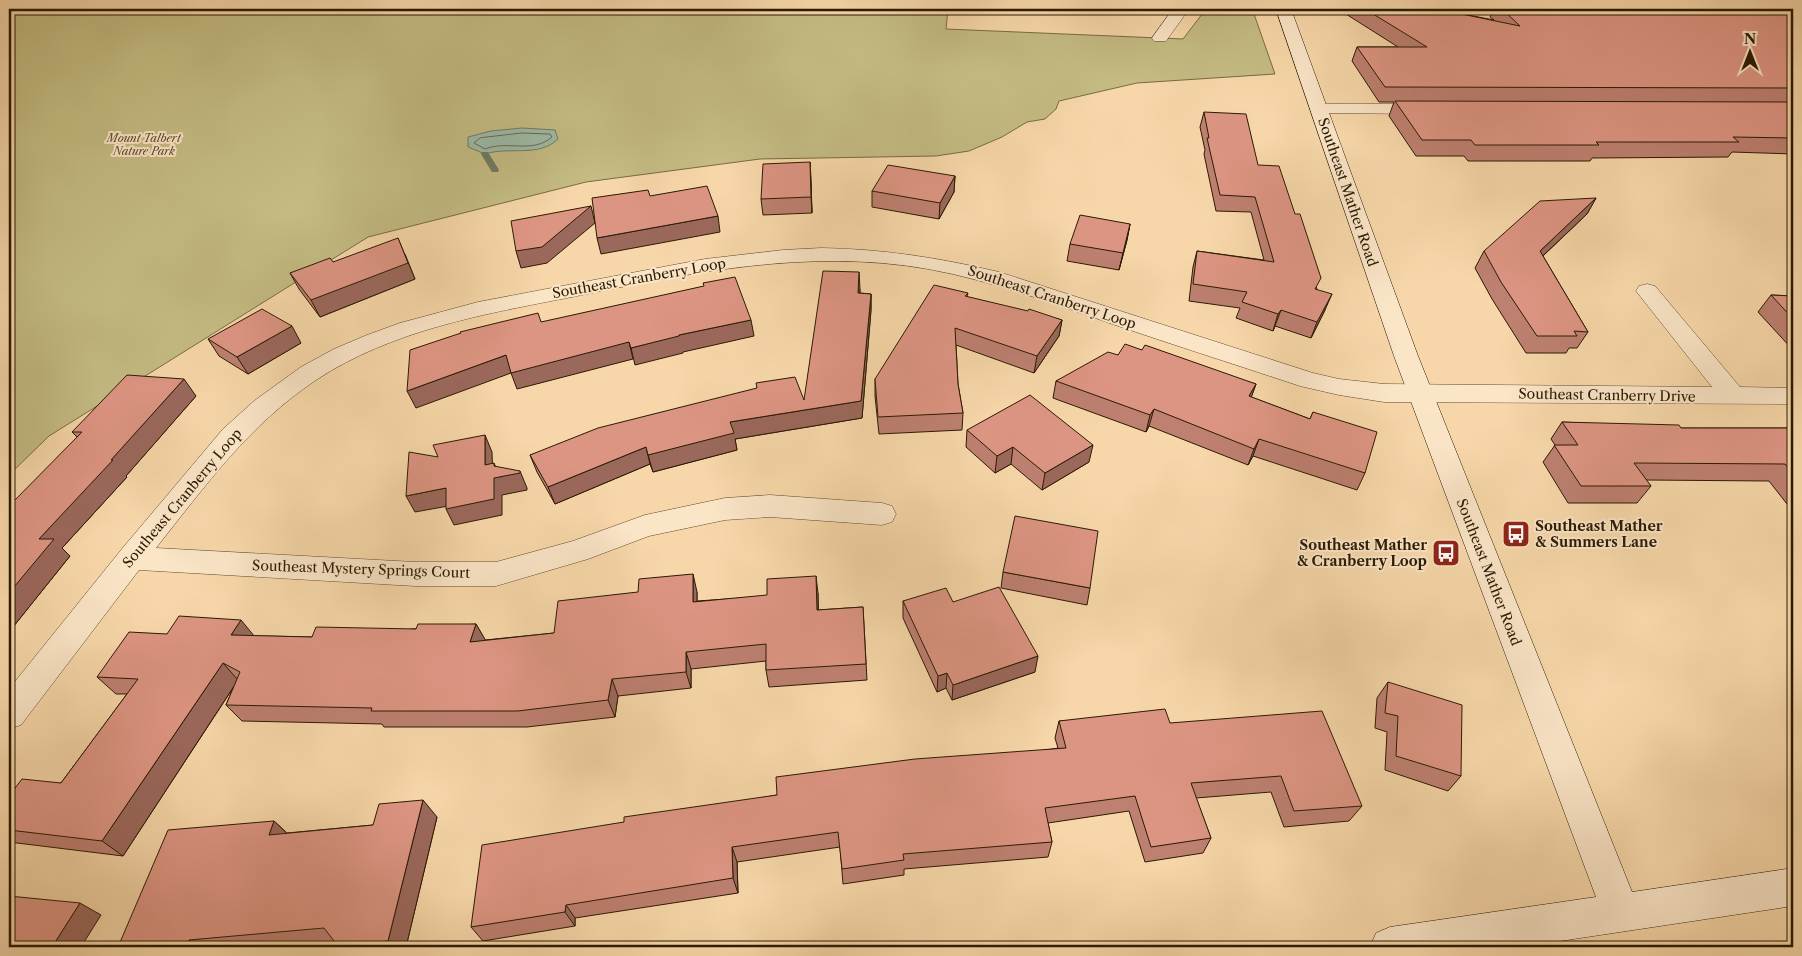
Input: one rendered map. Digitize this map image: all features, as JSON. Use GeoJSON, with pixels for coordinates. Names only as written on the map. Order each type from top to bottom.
{"type":"FeatureCollection","features":[{"type":"Feature","properties":{"kind":"street"},"geometry":{"type":"LineString","coordinates":[[1160,38],[1181,9]]}},
{"type":"Feature","properties":{"kind":"street","name":"Southeast Mather Road"},"geometry":{"type":"LineString","coordinates":[[1283,9],[1390,313],[1621,913]]}},
{"type":"Feature","properties":{"kind":"street"},"geometry":{"type":"LineString","coordinates":[[1319,109],[1446,110]]}},
{"type":"Feature","properties":{"kind":"street","name":"Southeast Cranberry Loop"},"geometry":{"type":"LineString","coordinates":[[9,714],[131,558],[228,439],[278,394],[329,362],[390,333],[474,309],[696,266],[745,259],[803,255],[865,256],[949,265],[1004,279],[1309,380],[1339,387],[1375,392],[1421,393]]}},
{"type":"Feature","properties":{"kind":"street"},"geometry":{"type":"LineString","coordinates":[[1647,291],[1733,396]]}},
{"type":"Feature","properties":{"kind":"street","name":"Southeast Cranberry Drive"},"geometry":{"type":"LineString","coordinates":[[1421,393],[1793,396]]}},
{"type":"Feature","properties":{"kind":"street","name":"Southeast Mystery Springs Court"},"geometry":{"type":"LineString","coordinates":[[131,558],[415,574],[496,574],[578,551],[645,526],[725,508],[770,506],[882,514]]}},
{"type":"Feature","properties":{"kind":"street"},"geometry":{"type":"LineString","coordinates":[[1390,947],[1793,887]]}},
{"type":"Feature","properties":{"kind":"green space","name":"Mount Talbert Nature Park"},"geometry":{"type":"Polygon","coordinates":[[[9,9],[948,9],[946,29],[1183,39],[1206,9],[1244,9],[1254,14],[1275,74],[1137,83],[1059,101],[1056,109],[1045,119],[1027,122],[1002,137],[969,151],[936,156],[760,159],[586,182],[368,237],[49,436],[9,475],[9,9]]]}},
{"type":"Feature","properties":{"kind":"water"},"geometry":{"type":"Polygon","coordinates":[[[522,128],[555,130],[558,139],[550,145],[533,150],[485,154],[468,147],[468,137],[491,131],[522,128]]]}},
{"type":"Feature","properties":{"kind":"building"},"geometry":{"type":"Polygon","coordinates":[[[1365,9],[1437,9],[1520,26],[1502,9],[1793,9],[1793,88],[1385,87],[1357,47],[1427,47],[1365,9]]]}},
{"type":"Feature","properties":{"kind":"building"},"geometry":{"type":"Polygon","coordinates":[[[1395,101],[1793,102],[1793,138],[1733,137],[1739,142],[1596,142],[1599,145],[1475,145],[1471,140],[1422,140],[1395,101]]]}},
{"type":"Feature","properties":{"kind":"building"},"geometry":{"type":"Polygon","coordinates":[[[1204,112],[1246,114],[1258,165],[1279,166],[1295,214],[1300,214],[1321,278],[1315,289],[1332,294],[1317,322],[1281,310],[1278,314],[1242,302],[1247,292],[1193,284],[1197,251],[1274,262],[1255,197],[1220,195],[1207,138],[1209,138],[1204,112]]]}},
{"type":"Feature","properties":{"kind":"building"},"geometry":{"type":"Polygon","coordinates":[[[810,162],[811,197],[761,199],[763,164],[810,162]]]}},
{"type":"Feature","properties":{"kind":"building"},"geometry":{"type":"Polygon","coordinates":[[[888,165],[955,176],[940,203],[872,191],[888,165]]]}},
{"type":"Feature","properties":{"kind":"building"},"geometry":{"type":"Polygon","coordinates":[[[707,186],[718,216],[597,238],[592,198],[648,190],[650,196],[707,186]]]}},
{"type":"Feature","properties":{"kind":"building"},"geometry":{"type":"Polygon","coordinates":[[[1596,198],[1540,251],[1588,332],[1574,331],[1577,336],[1537,336],[1501,282],[1484,251],[1540,201],[1596,198]]]}},
{"type":"Feature","properties":{"kind":"building"},"geometry":{"type":"Polygon","coordinates":[[[591,206],[542,247],[516,251],[511,221],[591,206]]]}},
{"type":"Feature","properties":{"kind":"building"},"geometry":{"type":"Polygon","coordinates":[[[1080,215],[1130,224],[1123,253],[1070,244],[1080,215]]]}},
{"type":"Feature","properties":{"kind":"building"},"geometry":{"type":"Polygon","coordinates":[[[398,238],[408,263],[311,300],[290,273],[330,258],[333,262],[398,238]]]}},
{"type":"Feature","properties":{"kind":"building"},"geometry":{"type":"Polygon","coordinates":[[[823,271],[859,272],[858,293],[871,294],[861,401],[730,422],[734,433],[648,455],[646,447],[548,487],[530,455],[598,428],[757,388],[756,383],[795,377],[804,400],[823,271]]]}},
{"type":"Feature","properties":{"kind":"building"},"geometry":{"type":"Polygon","coordinates":[[[735,277],[751,320],[679,335],[631,348],[629,342],[511,373],[506,355],[407,391],[410,350],[460,332],[538,313],[541,322],[704,286],[703,283],[735,277]]]}},
{"type":"Feature","properties":{"kind":"building"},"geometry":{"type":"Polygon","coordinates":[[[934,285],[968,293],[965,296],[1028,311],[1029,309],[1062,320],[1037,356],[955,328],[958,384],[963,413],[878,417],[875,379],[934,285]]]}},
{"type":"Feature","properties":{"kind":"building"},"geometry":{"type":"Polygon","coordinates":[[[1771,295],[1793,296],[1793,319],[1771,295]]]}},
{"type":"Feature","properties":{"kind":"building"},"geometry":{"type":"Polygon","coordinates":[[[262,309],[292,326],[237,357],[208,339],[262,309]]]}},
{"type":"Feature","properties":{"kind":"building"},"geometry":{"type":"Polygon","coordinates":[[[1125,344],[1142,350],[1145,345],[1256,384],[1249,396],[1310,419],[1313,412],[1377,432],[1365,473],[1259,439],[1254,449],[1154,409],[1150,415],[1056,381],[1108,352],[1118,355],[1125,344]]]}},
{"type":"Feature","properties":{"kind":"building"},"geometry":{"type":"Polygon","coordinates":[[[127,375],[184,379],[111,460],[113,460],[39,539],[54,539],[9,593],[9,506],[82,432],[72,432],[127,375]]]}},
{"type":"Feature","properties":{"kind":"building"},"geometry":{"type":"Polygon","coordinates":[[[1030,395],[1093,445],[1045,473],[1013,447],[997,456],[967,430],[1030,395]]]}},
{"type":"Feature","properties":{"kind":"building"},"geometry":{"type":"Polygon","coordinates":[[[1562,422],[1679,425],[1681,428],[1793,428],[1793,474],[1785,464],[1634,463],[1651,486],[1581,486],[1554,445],[1578,445],[1562,422]]]}},
{"type":"Feature","properties":{"kind":"building"},"geometry":{"type":"Polygon","coordinates":[[[485,435],[485,465],[494,463],[494,466],[520,471],[520,473],[494,478],[494,499],[446,509],[446,488],[406,496],[409,452],[438,457],[433,445],[485,435]]]}},
{"type":"Feature","properties":{"kind":"building"},"geometry":{"type":"Polygon","coordinates":[[[1015,516],[1098,531],[1090,588],[1003,572],[1015,516]]]}},
{"type":"Feature","properties":{"kind":"building"},"geometry":{"type":"Polygon","coordinates":[[[693,574],[693,602],[767,595],[767,579],[816,576],[817,610],[863,607],[866,664],[766,670],[766,644],[686,652],[686,672],[612,679],[608,700],[518,711],[371,711],[372,708],[226,705],[240,672],[223,663],[102,841],[9,830],[9,796],[22,779],[61,783],[138,679],[97,677],[129,632],[167,634],[179,616],[241,620],[231,635],[312,637],[316,627],[416,629],[418,624],[476,624],[470,642],[554,633],[558,601],[638,592],[639,579],[693,574]]]}},
{"type":"Feature","properties":{"kind":"building"},"geometry":{"type":"Polygon","coordinates":[[[999,587],[1038,656],[953,685],[947,673],[938,676],[903,601],[946,588],[953,602],[999,587]]]}},
{"type":"Feature","properties":{"kind":"building"},"geometry":{"type":"Polygon","coordinates":[[[1388,682],[1462,705],[1461,776],[1396,756],[1398,716],[1385,713],[1388,682]]]}},
{"type":"Feature","properties":{"kind":"building"},"geometry":{"type":"Polygon","coordinates":[[[1165,709],[1170,723],[1322,711],[1362,806],[1294,811],[1281,776],[1191,783],[1211,838],[1151,847],[1135,796],[1045,808],[1052,842],[903,854],[904,860],[842,869],[838,832],[732,847],[733,878],[566,905],[565,912],[471,927],[482,845],[624,822],[624,817],[777,795],[776,777],[915,759],[1066,748],[1059,721],[1165,709]]]}},
{"type":"Feature","properties":{"kind":"building"},"geometry":{"type":"Polygon","coordinates":[[[423,800],[388,941],[338,946],[324,928],[189,940],[187,947],[118,947],[168,830],[274,821],[269,835],[373,825],[379,804],[423,800]]]}},
{"type":"Feature","properties":{"kind":"building"},"geometry":{"type":"Polygon","coordinates":[[[9,896],[80,903],[52,947],[9,947],[9,896]]]}},
{"type":"Feature","properties":{"kind":"waterway"},"geometry":{"type":"LineString","coordinates":[[590,147],[591,141]]}},
{"type":"Feature","properties":{"kind":"waterway"},"geometry":{"type":"LineString","coordinates":[[485,154],[495,170]]}},
{"type":"Feature","properties":{"kind":"place","name":"Southeast Mather & Summers Lane"},"geometry":{"type":"Point","coordinates":[1516,534]}},
{"type":"Feature","properties":{"kind":"place","name":"Southeast Mather & Cranberry Loop"},"geometry":{"type":"Point","coordinates":[1446,553]}}]}
